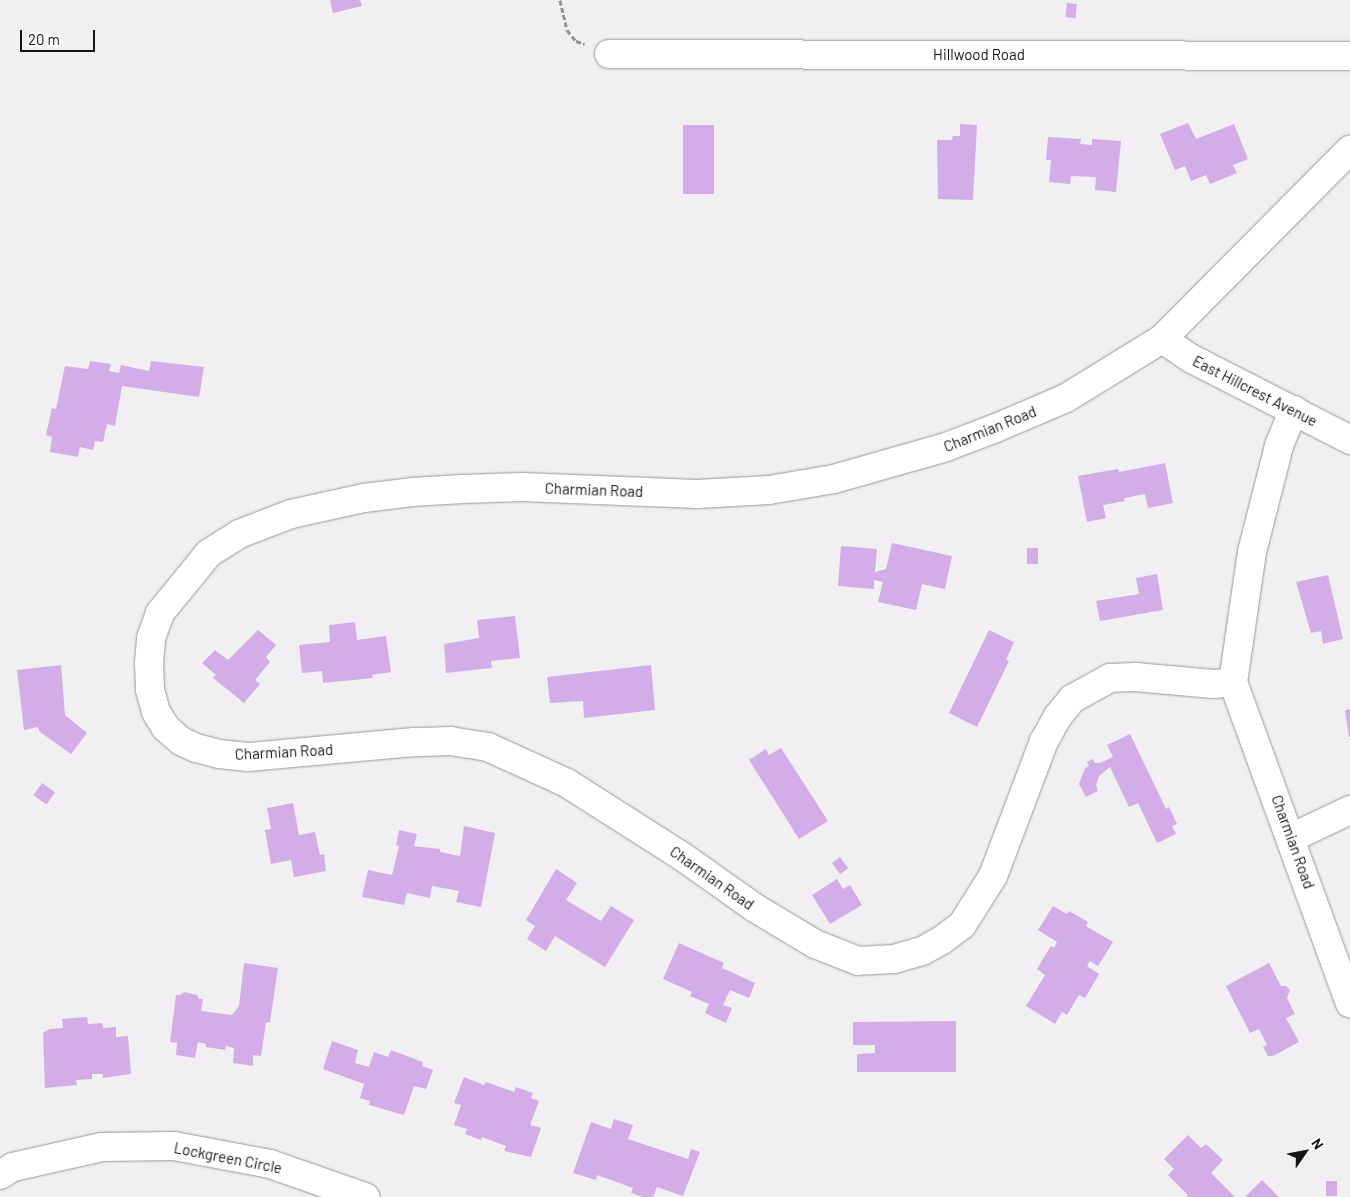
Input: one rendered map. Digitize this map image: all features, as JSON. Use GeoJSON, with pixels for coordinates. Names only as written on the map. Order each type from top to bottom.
{"type":"FeatureCollection","features":[{"type":"Feature","properties":{"kind":"street","name":"Hillwood Road"},"geometry":{"type":"LineString","coordinates":[[609,54],[1350,56]]}},
{"type":"Feature","properties":{"kind":"street","name":"Charmian Road"},"geometry":{"type":"LineString","coordinates":[[1233,682],[1213,684],[1135,677],[1110,678],[1072,699],[1058,716],[1044,741],[993,876],[962,924],[942,940],[922,952],[894,959],[858,961],[814,944],[755,908],[683,858],[567,783],[488,747],[451,742],[414,742],[248,757],[219,754],[196,748],[181,741],[166,728],[156,712],[150,690],[149,664],[151,638],[160,614],[209,553],[239,534],[290,514],[364,498],[421,491],[522,487],[697,494],[769,490],[834,479],[946,447],[996,428],[1066,398],[1162,339],[1350,150]]}},
{"type":"Feature","properties":{"kind":"street","name":"East Hillcrest Avenue"},"geometry":{"type":"LineString","coordinates":[[1162,339],[1192,359],[1350,440]]}},
{"type":"Feature","properties":{"kind":"street","name":"Charmian Road"},"geometry":{"type":"LineString","coordinates":[[1294,410],[1279,446],[1252,552],[1233,682],[1292,838],[1350,1003]]}},
{"type":"Feature","properties":{"kind":"street"},"geometry":{"type":"LineString","coordinates":[[1292,838],[1350,810]]}},
{"type":"Feature","properties":{"kind":"street","name":"Lockgreen Circle"},"geometry":{"type":"LineString","coordinates":[[0,1175],[13,1167],[102,1147],[174,1146],[270,1164],[365,1197]]}},
{"type":"Feature","properties":{"kind":"path"},"geometry":{"type":"LineString","coordinates":[[560,0],[567,30],[576,41],[609,54]]}},
{"type":"Feature","properties":{"kind":"building"},"geometry":{"type":"Polygon","coordinates":[[[330,0],[360,0],[362,6],[333,13],[330,0]]]}},
{"type":"Feature","properties":{"kind":"building"},"geometry":{"type":"Polygon","coordinates":[[[1067,3],[1077,4],[1075,18],[1066,17],[1067,3]]]}},
{"type":"Feature","properties":{"kind":"building"},"geometry":{"type":"Polygon","coordinates":[[[1188,123],[1196,139],[1234,124],[1248,159],[1233,165],[1237,173],[1210,184],[1206,175],[1191,181],[1185,166],[1175,170],[1160,134],[1188,123]]]}},
{"type":"Feature","properties":{"kind":"building"},"geometry":{"type":"Polygon","coordinates":[[[960,124],[977,125],[973,200],[938,199],[937,140],[952,140],[953,136],[960,136],[960,124]]]}},
{"type":"Feature","properties":{"kind":"building"},"geometry":{"type":"Polygon","coordinates":[[[683,125],[714,125],[714,194],[683,194],[683,125]]]}},
{"type":"Feature","properties":{"kind":"building"},"geometry":{"type":"Polygon","coordinates":[[[1048,137],[1081,139],[1080,144],[1092,145],[1092,139],[1121,141],[1116,192],[1095,190],[1096,177],[1071,176],[1070,184],[1049,182],[1051,160],[1046,160],[1048,137]]]}},
{"type":"Feature","properties":{"kind":"building"},"geometry":{"type":"Polygon","coordinates":[[[90,361],[111,364],[109,371],[119,373],[121,365],[149,371],[151,361],[204,367],[199,397],[122,386],[115,426],[107,424],[103,442],[95,441],[93,450],[80,447],[78,457],[50,452],[52,437],[46,435],[52,408],[56,409],[65,366],[88,369],[90,361]]]}},
{"type":"Feature","properties":{"kind":"building"},"geometry":{"type":"Polygon","coordinates":[[[1165,463],[1173,503],[1148,508],[1145,494],[1124,498],[1125,501],[1103,505],[1106,518],[1087,522],[1078,476],[1118,469],[1119,472],[1165,463]]]}},
{"type":"Feature","properties":{"kind":"building"},"geometry":{"type":"Polygon","coordinates":[[[892,543],[952,556],[945,589],[922,584],[916,610],[878,602],[883,582],[874,580],[874,589],[838,586],[841,546],[877,549],[875,572],[886,569],[892,543]]]}},
{"type":"Feature","properties":{"kind":"building"},"geometry":{"type":"Polygon","coordinates":[[[1027,548],[1038,548],[1038,564],[1027,564],[1027,548]]]}},
{"type":"Feature","properties":{"kind":"building"},"geometry":{"type":"Polygon","coordinates":[[[1157,574],[1163,610],[1100,621],[1096,601],[1139,594],[1136,578],[1157,574]]]}},
{"type":"Feature","properties":{"kind":"building"},"geometry":{"type":"Polygon","coordinates":[[[1328,575],[1343,639],[1323,644],[1321,631],[1311,633],[1296,582],[1328,575]]]}},
{"type":"Feature","properties":{"kind":"building"},"geometry":{"type":"Polygon","coordinates":[[[515,616],[520,658],[491,661],[492,668],[446,673],[444,644],[479,638],[477,620],[515,616]]]}},
{"type":"Feature","properties":{"kind":"building"},"geometry":{"type":"Polygon","coordinates":[[[355,622],[357,640],[386,636],[391,672],[372,675],[373,678],[323,683],[322,671],[302,673],[299,645],[330,642],[329,625],[355,622]]]}},
{"type":"Feature","properties":{"kind":"building"},"geometry":{"type":"Polygon","coordinates":[[[258,630],[276,645],[266,657],[270,662],[255,680],[260,684],[244,703],[213,678],[216,675],[202,663],[215,650],[228,660],[258,630]]]}},
{"type":"Feature","properties":{"kind":"building"},"geometry":{"type":"Polygon","coordinates":[[[989,630],[1014,642],[1006,660],[1009,661],[977,727],[949,713],[989,630]]]}},
{"type":"Feature","properties":{"kind":"building"},"geometry":{"type":"Polygon","coordinates":[[[61,665],[65,715],[87,733],[71,754],[40,732],[38,727],[24,730],[17,670],[61,665]]]}},
{"type":"Feature","properties":{"kind":"building"},"geometry":{"type":"Polygon","coordinates":[[[651,665],[655,710],[584,718],[583,701],[550,703],[547,677],[651,665]]]}},
{"type":"Feature","properties":{"kind":"building"},"geometry":{"type":"Polygon","coordinates":[[[1350,709],[1350,737],[1349,737],[1345,710],[1350,709]]]}},
{"type":"Feature","properties":{"kind":"building"},"geometry":{"type":"Polygon","coordinates":[[[1130,734],[1166,809],[1169,807],[1177,824],[1172,826],[1176,834],[1157,843],[1138,803],[1129,807],[1110,767],[1099,776],[1096,785],[1098,791],[1086,797],[1079,784],[1085,768],[1089,766],[1087,762],[1093,759],[1095,763],[1100,763],[1113,757],[1107,745],[1130,734]]]}},
{"type":"Feature","properties":{"kind":"building"},"geometry":{"type":"Polygon","coordinates":[[[781,748],[828,821],[799,839],[749,760],[766,749],[769,755],[781,748]]]}},
{"type":"Feature","properties":{"kind":"building"},"geometry":{"type":"Polygon","coordinates":[[[42,783],[55,792],[47,804],[33,795],[42,783]]]}},
{"type":"Feature","properties":{"kind":"building"},"geometry":{"type":"Polygon","coordinates":[[[293,803],[299,835],[315,832],[320,855],[324,854],[326,871],[294,877],[291,860],[271,864],[265,830],[271,829],[267,808],[293,803]]]}},
{"type":"Feature","properties":{"kind":"building"},"geometry":{"type":"Polygon","coordinates":[[[464,826],[495,833],[481,907],[456,902],[459,891],[432,886],[430,898],[407,893],[404,905],[362,897],[368,870],[392,875],[399,846],[396,845],[399,830],[417,834],[414,846],[440,849],[440,852],[460,856],[464,826]]]}},
{"type":"Feature","properties":{"kind":"building"},"geometry":{"type":"Polygon","coordinates":[[[840,857],[848,868],[840,874],[832,863],[840,857]]]}},
{"type":"Feature","properties":{"kind":"building"},"geometry":{"type":"Polygon","coordinates":[[[556,869],[577,883],[566,900],[601,921],[611,906],[634,920],[605,967],[555,936],[546,951],[527,939],[535,926],[526,920],[556,869]]]}},
{"type":"Feature","properties":{"kind":"building"},"geometry":{"type":"Polygon","coordinates":[[[837,879],[843,889],[850,885],[862,905],[830,924],[812,895],[837,879]]]}},
{"type":"Feature","properties":{"kind":"building"},"geometry":{"type":"Polygon","coordinates":[[[1053,906],[1067,914],[1069,911],[1088,922],[1086,926],[1113,942],[1098,966],[1090,961],[1087,966],[1099,974],[1085,998],[1079,995],[1067,1015],[1062,1012],[1055,1024],[1026,1006],[1045,975],[1037,969],[1051,946],[1054,948],[1057,942],[1038,930],[1053,906]]]}},
{"type":"Feature","properties":{"kind":"building"},"geometry":{"type":"Polygon","coordinates":[[[679,943],[724,963],[722,968],[755,983],[749,998],[730,990],[723,1005],[732,1008],[726,1023],[705,1013],[709,1004],[690,996],[692,992],[663,979],[679,943]]]}},
{"type":"Feature","properties":{"kind":"building"},"geometry":{"type":"Polygon","coordinates":[[[244,963],[278,968],[270,1022],[266,1023],[261,1056],[253,1055],[253,1066],[233,1063],[234,1048],[226,1046],[225,1050],[206,1047],[206,1044],[198,1042],[195,1058],[176,1055],[177,1043],[170,1042],[176,995],[184,992],[197,995],[199,999],[203,999],[201,1011],[232,1015],[239,1006],[244,963]]]}},
{"type":"Feature","properties":{"kind":"building"},"geometry":{"type":"Polygon","coordinates":[[[1269,963],[1281,986],[1286,986],[1290,990],[1287,998],[1295,1014],[1286,1018],[1299,1042],[1273,1056],[1268,1056],[1263,1047],[1267,1045],[1259,1029],[1250,1033],[1226,986],[1269,963]]]}},
{"type":"Feature","properties":{"kind":"building"},"geometry":{"type":"Polygon","coordinates":[[[87,1017],[88,1024],[102,1023],[103,1028],[116,1027],[116,1037],[128,1036],[131,1074],[103,1078],[103,1074],[92,1074],[92,1079],[76,1080],[77,1085],[45,1088],[43,1033],[50,1029],[63,1028],[62,1019],[87,1017]]]}},
{"type":"Feature","properties":{"kind":"building"},"geometry":{"type":"Polygon","coordinates":[[[956,1021],[956,1072],[857,1072],[857,1054],[875,1053],[875,1045],[853,1045],[853,1022],[956,1021]]]}},
{"type":"Feature","properties":{"kind":"building"},"geometry":{"type":"Polygon","coordinates":[[[332,1041],[358,1050],[355,1063],[369,1067],[374,1052],[388,1057],[391,1050],[423,1062],[422,1066],[433,1070],[426,1089],[414,1086],[404,1115],[369,1105],[370,1101],[360,1098],[364,1084],[323,1069],[332,1041]]]}},
{"type":"Feature","properties":{"kind":"building"},"geometry":{"type":"Polygon","coordinates":[[[464,1077],[484,1085],[486,1082],[514,1092],[516,1087],[533,1093],[531,1098],[539,1101],[530,1125],[541,1128],[531,1157],[504,1151],[506,1146],[482,1137],[481,1140],[465,1134],[467,1129],[454,1125],[461,1105],[454,1103],[464,1077]]]}},
{"type":"Feature","properties":{"kind":"building"},"geometry":{"type":"Polygon","coordinates":[[[614,1119],[633,1125],[628,1139],[688,1159],[691,1149],[700,1152],[683,1196],[657,1187],[653,1197],[643,1197],[631,1193],[633,1188],[597,1175],[596,1180],[573,1173],[591,1122],[611,1129],[614,1119]]]}},
{"type":"Feature","properties":{"kind":"building"},"geometry":{"type":"Polygon","coordinates":[[[1188,1135],[1201,1148],[1206,1144],[1223,1160],[1211,1173],[1235,1197],[1186,1197],[1188,1195],[1168,1175],[1174,1169],[1164,1159],[1188,1135]]]}},
{"type":"Feature","properties":{"kind":"building"},"geometry":{"type":"Polygon","coordinates":[[[1262,1180],[1279,1197],[1245,1197],[1262,1180]]]}},
{"type":"Feature","properties":{"kind":"building"},"geometry":{"type":"Polygon","coordinates":[[[1326,1181],[1337,1181],[1337,1196],[1326,1196],[1326,1181]]]}}]}
